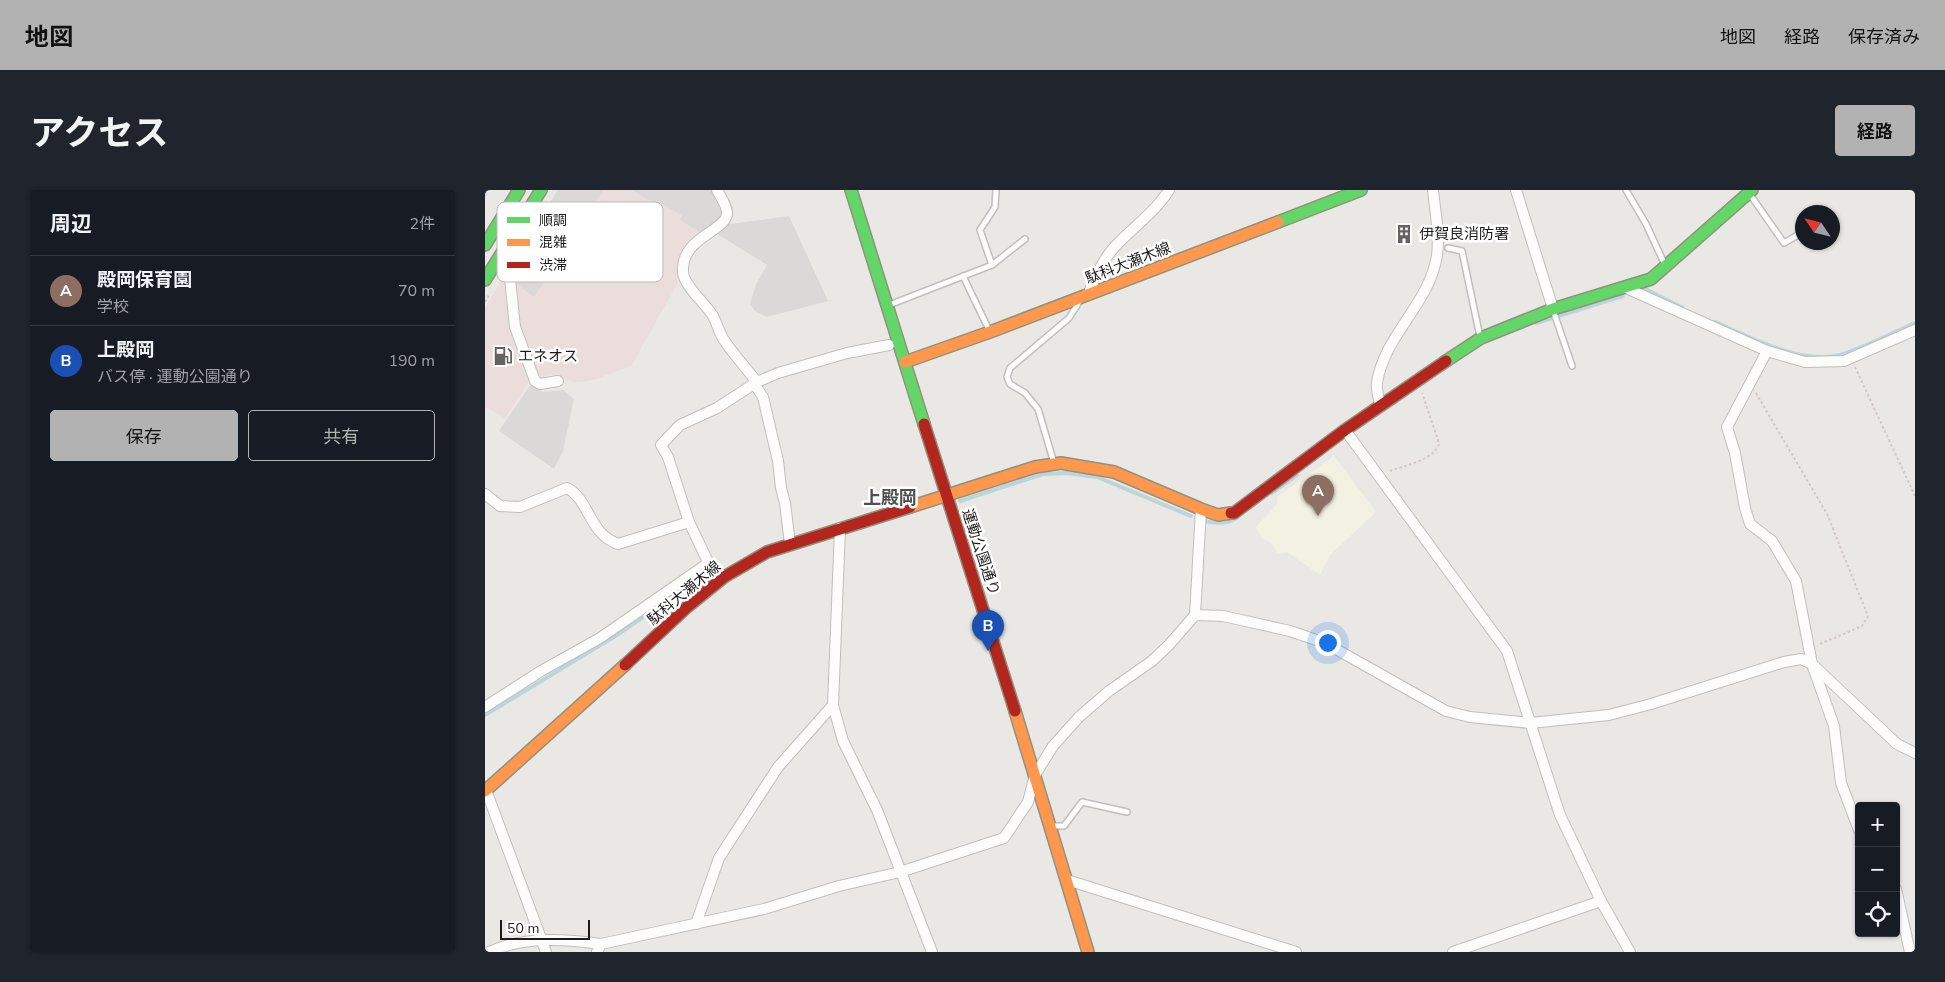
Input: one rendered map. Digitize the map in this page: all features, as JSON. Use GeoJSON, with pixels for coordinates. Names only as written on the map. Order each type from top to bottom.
{"type":"FeatureCollection","features":[{"type":"Feature","properties":{"kind":"main road"},"geometry":{"type":"LineString","coordinates":[[512,202],[519,190]]}},
{"type":"Feature","properties":{"kind":"main road"},"geometry":{"type":"LineString","coordinates":[[534,202],[541,190]]}},
{"type":"Feature","properties":{"kind":"main road","name":"運動公園通り"},"geometry":{"type":"LineString","coordinates":[[851,190],[1051,826],[1088,952]]}},
{"type":"Feature","properties":{"kind":"main road","name":"駄科大瀬木線"},"geometry":{"type":"LineString","coordinates":[[905,362],[990,332],[1361,190]]}},
{"type":"Feature","properties":{"kind":"main road","name":"駄科大瀬木線"},"geometry":{"type":"LineString","coordinates":[[485,790],[623,668],[687,607],[724,577],[767,552],[1035,467],[1061,463],[1114,472],[1218,515],[1234,513],[1380,405],[1481,338],[1553,310],[1651,279],[1750,191]]}},
{"type":"Feature","properties":{"kind":"main road"},"geometry":{"type":"LineString","coordinates":[[485,245],[497,226]]}},
{"type":"Feature","properties":{"kind":"main road"},"geometry":{"type":"LineString","coordinates":[[485,280],[497,261]]}},
{"type":"Feature","properties":{"kind":"street"},"geometry":{"type":"LineString","coordinates":[[717,190],[727,211],[727,216],[721,224],[694,244],[685,258],[683,273],[685,280],[713,315],[723,339],[756,383],[763,397],[779,461],[781,488],[791,544]]}},
{"type":"Feature","properties":{"kind":"street"},"geometry":{"type":"LineString","coordinates":[[1085,296],[1111,250],[1162,201],[1169,190]]}},
{"type":"Feature","properties":{"kind":"street"},"geometry":{"type":"LineString","coordinates":[[1380,405],[1376,384],[1384,357],[1395,337],[1418,304],[1429,281],[1437,255],[1437,222],[1433,190]]}},
{"type":"Feature","properties":{"kind":"street"},"geometry":{"type":"LineString","coordinates":[[1516,190],[1553,310]]}},
{"type":"Feature","properties":{"kind":"street"},"geometry":{"type":"LineString","coordinates":[[510,282],[515,327],[535,381],[540,384],[558,381]]}},
{"type":"Feature","properties":{"kind":"street"},"geometry":{"type":"LineString","coordinates":[[1626,288],[1767,351],[1805,362],[1844,361],[1915,330]]}},
{"type":"Feature","properties":{"kind":"street"},"geometry":{"type":"LineString","coordinates":[[724,577],[710,566],[689,522],[668,457],[661,445],[680,425],[717,408],[756,383],[777,373],[847,353],[889,345]]}},
{"type":"Feature","properties":{"kind":"street"},"geometry":{"type":"LineString","coordinates":[[1767,351],[1727,427],[1735,454],[1745,508],[1750,524],[1772,541],[1796,580],[1812,664],[1834,726],[1841,783],[1855,820]]}},
{"type":"Feature","properties":{"kind":"street"},"geometry":{"type":"LineString","coordinates":[[1345,430],[1507,651],[1560,815],[1601,901],[1629,952]]}},
{"type":"Feature","properties":{"kind":"street"},"geometry":{"type":"LineString","coordinates":[[485,494],[500,506],[520,506],[567,488],[575,492],[592,523],[609,541],[618,544],[689,522]]}},
{"type":"Feature","properties":{"kind":"street"},"geometry":{"type":"LineString","coordinates":[[489,952],[518,943],[542,940],[573,940],[599,948],[764,908],[839,886],[901,872],[1004,838],[1028,802],[1035,775],[1053,746],[1079,717],[1109,691],[1152,661],[1195,615],[1201,509]]}},
{"type":"Feature","properties":{"kind":"street"},"geometry":{"type":"LineString","coordinates":[[840,528],[833,705],[843,741],[877,810],[932,952]]}},
{"type":"Feature","properties":{"kind":"street"},"geometry":{"type":"LineString","coordinates":[[485,707],[541,670],[600,638],[704,566],[710,566]]}},
{"type":"Feature","properties":{"kind":"street"},"geometry":{"type":"LineString","coordinates":[[1195,615],[1223,616],[1290,630],[1325,643],[1446,711],[1470,717],[1530,723],[1609,715],[1651,704],[1784,662],[1801,659],[1812,664],[1897,744],[1915,753]]}},
{"type":"Feature","properties":{"kind":"street"},"geometry":{"type":"LineString","coordinates":[[696,924],[719,858],[778,767],[833,705]]}},
{"type":"Feature","properties":{"kind":"street"},"geometry":{"type":"LineString","coordinates":[[485,790],[546,952]]}},
{"type":"Feature","properties":{"kind":"street"},"geometry":{"type":"LineString","coordinates":[[1067,880],[1296,952]]}},
{"type":"Feature","properties":{"kind":"street"},"geometry":{"type":"LineString","coordinates":[[1897,892],[1910,952]]}},
{"type":"Feature","properties":{"kind":"street"},"geometry":{"type":"LineString","coordinates":[[1453,952],[1601,901]]}},
{"type":"Feature","properties":{"kind":"lane"},"geometry":{"type":"LineString","coordinates":[[992,265],[980,230],[995,208],[996,190]]}},
{"type":"Feature","properties":{"kind":"lane"},"geometry":{"type":"LineString","coordinates":[[1626,190],[1646,224],[1666,265]]}},
{"type":"Feature","properties":{"kind":"lane"},"geometry":{"type":"LineString","coordinates":[[1750,191],[1784,243],[1795,237]]}},
{"type":"Feature","properties":{"kind":"lane"},"geometry":{"type":"LineString","coordinates":[[887,305],[992,265],[1025,239]]}},
{"type":"Feature","properties":{"kind":"lane"},"geometry":{"type":"LineString","coordinates":[[1448,248],[1462,251],[1481,338]]}},
{"type":"Feature","properties":{"kind":"lane"},"geometry":{"type":"LineString","coordinates":[[963,276],[990,332]]}},
{"type":"Feature","properties":{"kind":"lane"},"geometry":{"type":"LineString","coordinates":[[1054,464],[1038,409],[1025,393],[1010,384],[1007,378],[1010,368],[1069,318],[1085,296]]}},
{"type":"Feature","properties":{"kind":"lane"},"geometry":{"type":"LineString","coordinates":[[1553,310],[1572,366]]}},
{"type":"Feature","properties":{"kind":"lane"},"geometry":{"type":"LineString","coordinates":[[1051,826],[1064,826],[1082,802],[1127,812]]}},
{"type":"Feature","properties":{"kind":"path"},"geometry":{"type":"LineString","coordinates":[[1850,358],[1915,496]]}},
{"type":"Feature","properties":{"kind":"path"},"geometry":{"type":"LineString","coordinates":[[1750,382],[1827,514],[1868,616],[1862,626],[1809,648]]}},
{"type":"Feature","properties":{"kind":"path"},"geometry":{"type":"LineString","coordinates":[[1378,475],[1432,455],[1438,450],[1439,443],[1421,390]]}},
{"type":"Feature","properties":{"kind":"shaded area"},"geometry":{"type":"Polygon","coordinates":[[[558,190],[714,190],[725,214],[696,236],[684,250],[678,264],[678,283],[631,366],[584,382],[574,382],[556,374],[542,377],[535,370],[519,324],[514,282],[663,282],[663,202],[550,202],[558,190]]]}},
{"type":"Feature","properties":{"kind":"shaded area"},"geometry":{"type":"Polygon","coordinates":[[[558,190],[603,190],[595,202],[550,202],[558,190]]]}},
{"type":"Feature","properties":{"kind":"shaded area"},"geometry":{"type":"Polygon","coordinates":[[[632,190],[714,190],[725,214],[701,233],[680,220],[682,215],[663,205],[663,202],[652,202],[632,190]]]}},
{"type":"Feature","properties":{"kind":"shaded area"},"geometry":{"type":"Polygon","coordinates":[[[789,216],[828,301],[767,317],[756,312],[750,304],[756,284],[767,265],[716,233],[730,224],[789,216]]]}},
{"type":"Feature","properties":{"kind":"shaded area","name":"エネオス"},"geometry":{"type":"Polygon","coordinates":[[[500,282],[507,282],[505,294],[511,329],[529,382],[505,418],[485,407],[485,308],[500,282]]]}},
{"type":"Feature","properties":{"kind":"shaded area"},"geometry":{"type":"Polygon","coordinates":[[[518,282],[544,282],[534,297],[517,284],[518,282]]]}},
{"type":"Feature","properties":{"kind":"shaded area"},"geometry":{"type":"Polygon","coordinates":[[[531,384],[540,388],[542,392],[563,390],[574,399],[563,451],[554,469],[499,431],[531,384]]]}},
{"type":"Feature","properties":{"kind":"shaded area"},"geometry":{"type":"Polygon","coordinates":[[[1334,456],[1376,512],[1330,555],[1320,575],[1287,552],[1278,553],[1270,542],[1263,539],[1256,527],[1278,503],[1277,497],[1334,456]]]}},
{"type":"Feature","properties":{"kind":"waterway"},"geometry":{"type":"LineString","coordinates":[[1645,289],[1683,308]]}},
{"type":"Feature","properties":{"kind":"waterway"},"geometry":{"type":"LineString","coordinates":[[1536,323],[1623,296]]}},
{"type":"Feature","properties":{"kind":"waterway"},"geometry":{"type":"LineString","coordinates":[[1715,322],[1776,348],[1809,356],[1825,357],[1849,352],[1915,323]]}},
{"type":"Feature","properties":{"kind":"waterway"},"geometry":{"type":"LineString","coordinates":[[960,501],[1043,474],[1067,473],[1097,477],[1191,516]]}},
{"type":"Feature","properties":{"kind":"waterway"},"geometry":{"type":"LineString","coordinates":[[1272,493],[1297,475]]}},
{"type":"Feature","properties":{"kind":"waterway"},"geometry":{"type":"LineString","coordinates":[[1204,521],[1218,523],[1234,520],[1238,517]]}},
{"type":"Feature","properties":{"kind":"waterway"},"geometry":{"type":"LineString","coordinates":[[485,715],[617,635],[707,573]]}},
{"type":"Feature","properties":{"kind":"traffic: fast"},"geometry":{"type":"LineString","coordinates":[[512,202],[519,190]]}},
{"type":"Feature","properties":{"kind":"traffic: fast"},"geometry":{"type":"LineString","coordinates":[[534,202],[541,190]]}},
{"type":"Feature","properties":{"kind":"traffic: fast"},"geometry":{"type":"LineString","coordinates":[[851,190],[924,424]]}},
{"type":"Feature","properties":{"kind":"traffic: fast"},"geometry":{"type":"LineString","coordinates":[[1278,222],[1361,190]]}},
{"type":"Feature","properties":{"kind":"traffic: fast"},"geometry":{"type":"LineString","coordinates":[[1446,361],[1481,338],[1553,309],[1651,279],[1752,190]]}},
{"type":"Feature","properties":{"kind":"traffic: fast"},"geometry":{"type":"LineString","coordinates":[[485,245],[497,226]]}},
{"type":"Feature","properties":{"kind":"traffic: fast"},"geometry":{"type":"LineString","coordinates":[[485,280],[497,261]]}},
{"type":"Feature","properties":{"kind":"traffic: slow"},"geometry":{"type":"LineString","coordinates":[[905,362],[990,332],[1278,222]]}},
{"type":"Feature","properties":{"kind":"traffic: slow"},"geometry":{"type":"LineString","coordinates":[[910,507],[1035,467],[1061,463],[1114,472],[1218,515],[1231,513]]}},
{"type":"Feature","properties":{"kind":"traffic: slow"},"geometry":{"type":"LineString","coordinates":[[485,791],[625,665]]}},
{"type":"Feature","properties":{"kind":"traffic: slow"},"geometry":{"type":"LineString","coordinates":[[1015,711],[1088,952]]}},
{"type":"Feature","properties":{"kind":"traffic: jam"},"geometry":{"type":"LineString","coordinates":[[1231,513],[1234,513],[1345,430],[1446,361]]}},
{"type":"Feature","properties":{"kind":"traffic: jam"},"geometry":{"type":"LineString","coordinates":[[924,424],[1015,711]]}},
{"type":"Feature","properties":{"kind":"traffic: jam"},"geometry":{"type":"LineString","coordinates":[[625,665],[687,607],[724,577],[767,552],[910,507]]}},
{"type":"Feature","properties":{"kind":"place","name":"伊賀良消防署"},"geometry":{"type":"Point","coordinates":[1404,234]}},
{"type":"Feature","properties":{"kind":"place","name":"エネオス"},"geometry":{"type":"Point","coordinates":[503,356]}},
{"type":"Feature","properties":{"kind":"place","name":"殿岡保育園"},"geometry":{"type":"Point","coordinates":[1318,516]}},
{"type":"Feature","properties":{"kind":"place","name":"上殿岡"},"geometry":{"type":"Point","coordinates":[988,651]}},
{"type":"Feature","properties":{"kind":"district","name":"上殿岡"},"geometry":{"type":"Point","coordinates":[890,498]}}]}
